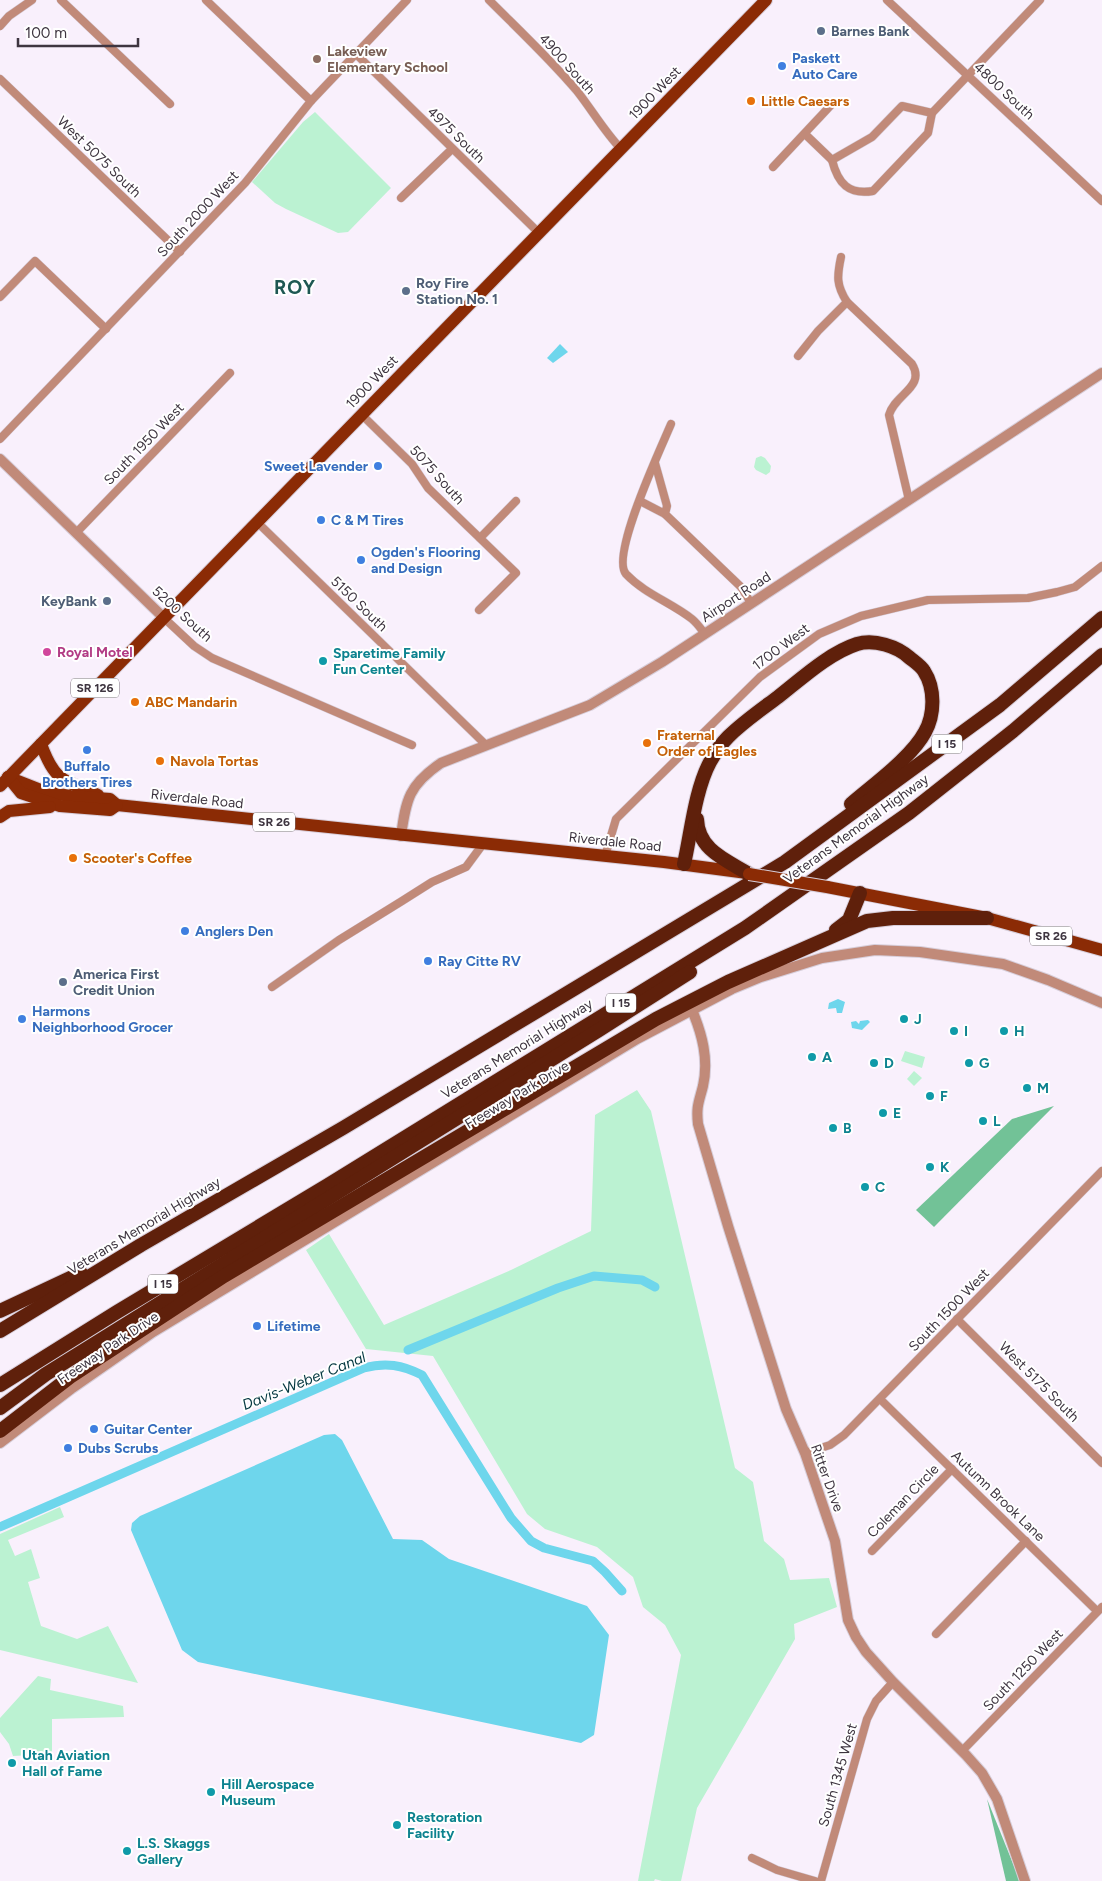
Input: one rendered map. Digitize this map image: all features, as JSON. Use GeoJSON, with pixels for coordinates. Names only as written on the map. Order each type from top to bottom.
{"type":"FeatureCollection","features":[{"type":"Feature","properties":{"kind":"highway","name":"Veterans Memorial Highway"},"geometry":{"type":"LineString","coordinates":[[0,1331],[141,1245],[343,1128],[785,862],[1000,705],[1102,618]]}},
{"type":"Feature","properties":{"kind":"highway"},"geometry":{"type":"LineString","coordinates":[[684,864],[703,779],[710,762],[728,737],[836,654],[858,644],[872,643],[890,646],[908,656],[924,670],[932,687],[933,704],[925,732],[907,755],[785,862]]}},
{"type":"Feature","properties":{"kind":"highway","name":"Veterans Memorial Highway"},"geometry":{"type":"LineString","coordinates":[[0,1385],[745,928],[909,813],[1013,731],[1102,655]]}},
{"type":"Feature","properties":{"kind":"highway"},"geometry":{"type":"LineString","coordinates":[[697,803],[697,830],[702,839],[712,851],[749,874]]}},
{"type":"Feature","properties":{"kind":"highway"},"geometry":{"type":"LineString","coordinates":[[826,938],[849,920],[860,893]]}},
{"type":"Feature","properties":{"kind":"highway"},"geometry":{"type":"LineString","coordinates":[[0,1430],[70,1377],[216,1281],[656,1018],[728,982],[867,921],[879,918],[987,918]]}},
{"type":"Feature","properties":{"kind":"highway"},"geometry":{"type":"LineString","coordinates":[[0,1408],[46,1374],[706,962],[745,928]]}},
{"type":"Feature","properties":{"kind":"highway"},"geometry":{"type":"LineString","coordinates":[[0,1310],[141,1245]]}},
{"type":"Feature","properties":{"kind":"main road","name":"1900 West"},"geometry":{"type":"LineString","coordinates":[[3,778],[41,744],[766,0]]}},
{"type":"Feature","properties":{"kind":"main road"},"geometry":{"type":"LineString","coordinates":[[41,744],[54,772],[66,782],[114,802]]}},
{"type":"Feature","properties":{"kind":"main road","name":"Riverdale Road"},"geometry":{"type":"LineString","coordinates":[[3,778],[21,793],[60,806],[110,810],[114,802]]}},
{"type":"Feature","properties":{"kind":"main road","name":"Riverdale Road"},"geometry":{"type":"LineString","coordinates":[[3,778],[46,792],[114,802],[401,836],[684,864],[749,874],[987,918],[1102,950]]}},
{"type":"Feature","properties":{"kind":"main road"},"geometry":{"type":"LineString","coordinates":[[0,817],[9,811],[60,806]]}},
{"type":"Feature","properties":{"kind":"street"},"geometry":{"type":"LineString","coordinates":[[0,26],[9,16],[32,0]]}},
{"type":"Feature","properties":{"kind":"street"},"geometry":{"type":"LineString","coordinates":[[61,0],[170,104]]}},
{"type":"Feature","properties":{"kind":"street"},"geometry":{"type":"LineString","coordinates":[[206,0],[311,101]]}},
{"type":"Feature","properties":{"kind":"street","name":"South 2000 West"},"geometry":{"type":"LineString","coordinates":[[0,439],[246,183],[311,101],[407,0]]}},
{"type":"Feature","properties":{"kind":"street","name":"4900 South"},"geometry":{"type":"LineString","coordinates":[[489,0],[557,68],[578,92],[608,135],[621,149]]}},
{"type":"Feature","properties":{"kind":"street","name":"4800 South"},"geometry":{"type":"LineString","coordinates":[[887,0],[1102,201]]}},
{"type":"Feature","properties":{"kind":"street"},"geometry":{"type":"LineString","coordinates":[[805,134],[832,160],[835,173],[846,188],[861,193],[874,190],[928,133],[932,113],[1040,0]]}},
{"type":"Feature","properties":{"kind":"street","name":"4975 South"},"geometry":{"type":"LineString","coordinates":[[356,54],[539,233]]}},
{"type":"Feature","properties":{"kind":"street","name":"West 5075 South"},"geometry":{"type":"LineString","coordinates":[[0,79],[180,252]]}},
{"type":"Feature","properties":{"kind":"street"},"geometry":{"type":"LineString","coordinates":[[773,167],[832,104]]}},
{"type":"Feature","properties":{"kind":"street"},"geometry":{"type":"LineString","coordinates":[[832,160],[872,137],[902,106],[932,113]]}},
{"type":"Feature","properties":{"kind":"street"},"geometry":{"type":"LineString","coordinates":[[401,198],[452,149]]}},
{"type":"Feature","properties":{"kind":"street"},"geometry":{"type":"LineString","coordinates":[[841,257],[837,275],[839,290],[847,302],[916,370],[916,379],[912,386],[894,403],[889,415],[909,500]]}},
{"type":"Feature","properties":{"kind":"street"},"geometry":{"type":"LineString","coordinates":[[0,297],[35,261],[106,329]]}},
{"type":"Feature","properties":{"kind":"street"},"geometry":{"type":"LineString","coordinates":[[798,356],[818,331],[847,302]]}},
{"type":"Feature","properties":{"kind":"street","name":"South 1950 West"},"geometry":{"type":"LineString","coordinates":[[76,533],[230,373]]}},
{"type":"Feature","properties":{"kind":"street","name":"Airport Road"},"geometry":{"type":"LineString","coordinates":[[401,836],[407,799],[414,786],[426,773],[441,763],[590,705],[662,662],[1102,373]]}},
{"type":"Feature","properties":{"kind":"street","name":"5075 South"},"geometry":{"type":"LineString","coordinates":[[362,415],[412,464],[428,488],[516,573],[479,610]]}},
{"type":"Feature","properties":{"kind":"street"},"geometry":{"type":"LineString","coordinates":[[671,424],[630,524],[622,566],[626,574],[693,620],[705,634]]}},
{"type":"Feature","properties":{"kind":"street","name":"5200 South"},"geometry":{"type":"LineString","coordinates":[[0,459],[194,646],[212,658],[412,745]]}},
{"type":"Feature","properties":{"kind":"street"},"geometry":{"type":"LineString","coordinates":[[655,463],[667,506],[665,514]]}},
{"type":"Feature","properties":{"kind":"street"},"geometry":{"type":"LineString","coordinates":[[480,538],[516,501]]}},
{"type":"Feature","properties":{"kind":"street"},"geometry":{"type":"LineString","coordinates":[[640,501],[665,514],[741,587],[751,603]]}},
{"type":"Feature","properties":{"kind":"street","name":"5150 South"},"geometry":{"type":"LineString","coordinates":[[257,522],[486,746]]}},
{"type":"Feature","properties":{"kind":"street","name":"1700 West"},"geometry":{"type":"LineString","coordinates":[[605,856],[616,819],[760,677],[819,634],[861,616],[928,600],[1028,598],[1057,592],[1075,587],[1102,566]]}},
{"type":"Feature","properties":{"kind":"street"},"geometry":{"type":"LineString","coordinates":[[272,987],[339,940],[432,882],[466,867],[482,844]]}},
{"type":"Feature","properties":{"kind":"street","name":"Freeway Park Drive"},"geometry":{"type":"LineString","coordinates":[[0,1443],[72,1388],[153,1332],[596,1063],[732,989],[769,974],[822,958],[875,950],[920,952],[1002,964],[1048,980],[1102,1003]]}},
{"type":"Feature","properties":{"kind":"street","name":"Ritter Drive"},"geometry":{"type":"LineString","coordinates":[[692,1010],[703,1039],[705,1062],[703,1084],[696,1108],[698,1124],[786,1409],[805,1453],[834,1541],[848,1620],[866,1652],[982,1773],[997,1799],[1024,1881]]}},
{"type":"Feature","properties":{"kind":"street","name":"South 1500 West"},"geometry":{"type":"LineString","coordinates":[[805,1453],[830,1444],[844,1436],[1102,1171]]}},
{"type":"Feature","properties":{"kind":"street","name":"West 5175 South"},"geometry":{"type":"LineString","coordinates":[[957,1319],[1102,1463]]}},
{"type":"Feature","properties":{"kind":"street","name":"Autumn Brook Lane"},"geometry":{"type":"LineString","coordinates":[[880,1399],[1026,1541],[1100,1609]]}},
{"type":"Feature","properties":{"kind":"street","name":"Coleman Circle"},"geometry":{"type":"LineString","coordinates":[[872,1552],[952,1469]]}},
{"type":"Feature","properties":{"kind":"street"},"geometry":{"type":"LineString","coordinates":[[936,1634],[1026,1541]]}},
{"type":"Feature","properties":{"kind":"street","name":"South 1250 West"},"geometry":{"type":"LineString","coordinates":[[962,1751],[1100,1609]]}},
{"type":"Feature","properties":{"kind":"street","name":"South 1345 West"},"geometry":{"type":"LineString","coordinates":[[821,1881],[867,1719],[876,1702],[893,1682]]}},
{"type":"Feature","properties":{"kind":"street"},"geometry":{"type":"LineString","coordinates":[[752,1858],[778,1870],[815,1881]]}},
{"type":"Feature","properties":{"kind":"green space"},"geometry":{"type":"Polygon","coordinates":[[[315,112],[391,188],[348,232],[338,233],[286,209],[275,203],[252,182],[303,122],[315,112]]]}},
{"type":"Feature","properties":{"kind":"green space"},"geometry":{"type":"Polygon","coordinates":[[[761,456],[771,466],[770,472],[766,475],[754,467],[756,458],[761,456]]]}},
{"type":"Feature","properties":{"kind":"green space"},"geometry":{"type":"Polygon","coordinates":[[[905,1051],[925,1057],[922,1068],[901,1061],[905,1051]]]}},
{"type":"Feature","properties":{"kind":"green space"},"geometry":{"type":"Polygon","coordinates":[[[914,1071],[922,1078],[914,1086],[907,1079],[914,1071]]]}},
{"type":"Feature","properties":{"kind":"green space"},"geometry":{"type":"Polygon","coordinates":[[[637,1090],[651,1111],[735,1468],[753,1482],[764,1541],[784,1559],[790,1580],[829,1578],[837,1607],[794,1624],[795,1639],[697,1808],[681,1881],[655,1879],[654,1881],[638,1881],[681,1655],[665,1625],[643,1607],[633,1577],[597,1547],[545,1529],[527,1514],[433,1356],[366,1349],[306,1250],[329,1234],[384,1325],[511,1270],[591,1231],[595,1115],[637,1090]]]}},
{"type":"Feature","properties":{"kind":"green space"},"geometry":{"type":"Polygon","coordinates":[[[1054,1106],[934,1227],[916,1210],[1012,1119],[1054,1106]]]}},
{"type":"Feature","properties":{"kind":"green space"},"geometry":{"type":"Polygon","coordinates":[[[60,1507],[64,1517],[8,1540],[15,1556],[31,1549],[40,1578],[28,1582],[41,1626],[77,1639],[108,1626],[138,1683],[0,1650],[0,1534],[60,1507]]]}},
{"type":"Feature","properties":{"kind":"green space"},"geometry":{"type":"Polygon","coordinates":[[[38,1676],[51,1679],[50,1690],[123,1706],[124,1717],[52,1719],[52,1754],[13,1756],[9,1744],[0,1732],[0,1718],[38,1676]]]}},
{"type":"Feature","properties":{"kind":"green space"},"geometry":{"type":"Polygon","coordinates":[[[987,1799],[1020,1881],[1006,1881],[987,1799]]]}},
{"type":"Feature","properties":{"kind":"water"},"geometry":{"type":"Polygon","coordinates":[[[560,344],[568,352],[553,363],[547,358],[560,344]]]}},
{"type":"Feature","properties":{"kind":"water"},"geometry":{"type":"Polygon","coordinates":[[[838,999],[845,1002],[842,1013],[837,1013],[836,1008],[828,1009],[829,1003],[838,999]]]}},
{"type":"Feature","properties":{"kind":"water"},"geometry":{"type":"Polygon","coordinates":[[[868,1020],[870,1022],[862,1030],[852,1028],[851,1022],[856,1021],[859,1024],[860,1021],[868,1020]]]}},
{"type":"Feature","properties":{"kind":"water"},"geometry":{"type":"Polygon","coordinates":[[[335,1434],[342,1440],[393,1539],[422,1540],[449,1559],[587,1606],[609,1635],[594,1735],[581,1743],[198,1662],[182,1650],[131,1530],[132,1523],[140,1516],[324,1435],[335,1434]]]}},
{"type":"Feature","properties":{"kind":"waterway"},"geometry":{"type":"LineString","coordinates":[[408,1350],[558,1288],[594,1276],[642,1280],[655,1287]]}},
{"type":"Feature","properties":{"kind":"waterway","name":"Davis-Weber Canal"},"geometry":{"type":"LineString","coordinates":[[0,1527],[364,1368],[387,1365],[408,1369],[422,1375],[511,1518],[531,1541],[544,1548],[593,1561],[622,1591]]}},
{"type":"Feature","properties":{"kind":"place","name":"Barnes Bank"},"geometry":{"type":"Point","coordinates":[821,31]}},
{"type":"Feature","properties":{"kind":"place","name":"Lakeview Elementary School"},"geometry":{"type":"Point","coordinates":[317,59]}},
{"type":"Feature","properties":{"kind":"place","name":"Paskett Auto Care"},"geometry":{"type":"Point","coordinates":[782,66]}},
{"type":"Feature","properties":{"kind":"place","name":"Little Caesars"},"geometry":{"type":"Point","coordinates":[751,101]}},
{"type":"Feature","properties":{"kind":"place","name":"Roy Fire Station No. 1"},"geometry":{"type":"Point","coordinates":[406,291]}},
{"type":"Feature","properties":{"kind":"place","name":"Sweet Lavender"},"geometry":{"type":"Point","coordinates":[378,466]}},
{"type":"Feature","properties":{"kind":"place","name":"C & M Tires"},"geometry":{"type":"Point","coordinates":[321,520]}},
{"type":"Feature","properties":{"kind":"place","name":"Ogden's Flooring and Design"},"geometry":{"type":"Point","coordinates":[361,560]}},
{"type":"Feature","properties":{"kind":"place","name":"KeyBank"},"geometry":{"type":"Point","coordinates":[107,601]}},
{"type":"Feature","properties":{"kind":"place","name":"Royal Motel"},"geometry":{"type":"Point","coordinates":[47,652]}},
{"type":"Feature","properties":{"kind":"place","name":"Sparetime Family Fun Center"},"geometry":{"type":"Point","coordinates":[323,661]}},
{"type":"Feature","properties":{"kind":"place","name":"ABC Mandarin"},"geometry":{"type":"Point","coordinates":[135,702]}},
{"type":"Feature","properties":{"kind":"place","name":"Fraternal Order of Eagles"},"geometry":{"type":"Point","coordinates":[647,743]}},
{"type":"Feature","properties":{"kind":"place","name":"Buffalo Brothers Tires"},"geometry":{"type":"Point","coordinates":[87,750]}},
{"type":"Feature","properties":{"kind":"place","name":"Navola Tortas"},"geometry":{"type":"Point","coordinates":[160,761]}},
{"type":"Feature","properties":{"kind":"place","name":"Scooter's Coffee"},"geometry":{"type":"Point","coordinates":[73,858]}},
{"type":"Feature","properties":{"kind":"place","name":"Anglers Den"},"geometry":{"type":"Point","coordinates":[185,931]}},
{"type":"Feature","properties":{"kind":"place","name":"Ray Citte RV"},"geometry":{"type":"Point","coordinates":[428,961]}},
{"type":"Feature","properties":{"kind":"place","name":"America First Credit Union"},"geometry":{"type":"Point","coordinates":[63,982]}},
{"type":"Feature","properties":{"kind":"place","name":"Harmons Neighborhood Grocer"},"geometry":{"type":"Point","coordinates":[22,1019]}},
{"type":"Feature","properties":{"kind":"place","name":"J"},"geometry":{"type":"Point","coordinates":[904,1019]}},
{"type":"Feature","properties":{"kind":"place","name":"I"},"geometry":{"type":"Point","coordinates":[954,1031]}},
{"type":"Feature","properties":{"kind":"place","name":"H"},"geometry":{"type":"Point","coordinates":[1004,1031]}},
{"type":"Feature","properties":{"kind":"place","name":"A"},"geometry":{"type":"Point","coordinates":[812,1057]}},
{"type":"Feature","properties":{"kind":"place","name":"D"},"geometry":{"type":"Point","coordinates":[874,1063]}},
{"type":"Feature","properties":{"kind":"place","name":"G"},"geometry":{"type":"Point","coordinates":[969,1063]}},
{"type":"Feature","properties":{"kind":"place","name":"M"},"geometry":{"type":"Point","coordinates":[1027,1088]}},
{"type":"Feature","properties":{"kind":"place","name":"F"},"geometry":{"type":"Point","coordinates":[930,1096]}},
{"type":"Feature","properties":{"kind":"place","name":"E"},"geometry":{"type":"Point","coordinates":[883,1113]}},
{"type":"Feature","properties":{"kind":"place","name":"L"},"geometry":{"type":"Point","coordinates":[983,1121]}},
{"type":"Feature","properties":{"kind":"place","name":"B"},"geometry":{"type":"Point","coordinates":[833,1128]}},
{"type":"Feature","properties":{"kind":"place","name":"K"},"geometry":{"type":"Point","coordinates":[930,1167]}},
{"type":"Feature","properties":{"kind":"place","name":"C"},"geometry":{"type":"Point","coordinates":[865,1187]}},
{"type":"Feature","properties":{"kind":"place","name":"Lifetime"},"geometry":{"type":"Point","coordinates":[257,1326]}},
{"type":"Feature","properties":{"kind":"place","name":"Guitar Center"},"geometry":{"type":"Point","coordinates":[94,1429]}},
{"type":"Feature","properties":{"kind":"place","name":"Dubs Scrubs"},"geometry":{"type":"Point","coordinates":[68,1448]}},
{"type":"Feature","properties":{"kind":"place","name":"Utah Aviation Hall of Fame"},"geometry":{"type":"Point","coordinates":[12,1763]}},
{"type":"Feature","properties":{"kind":"place","name":"Hill Aerospace Museum"},"geometry":{"type":"Point","coordinates":[211,1792]}},
{"type":"Feature","properties":{"kind":"place","name":"Restoration Facility"},"geometry":{"type":"Point","coordinates":[397,1825]}},
{"type":"Feature","properties":{"kind":"place","name":"L.S. Skaggs Gallery"},"geometry":{"type":"Point","coordinates":[127,1851]}},
{"type":"Feature","properties":{"kind":"district","name":"ROY"},"geometry":{"type":"Point","coordinates":[295,287]}}]}
